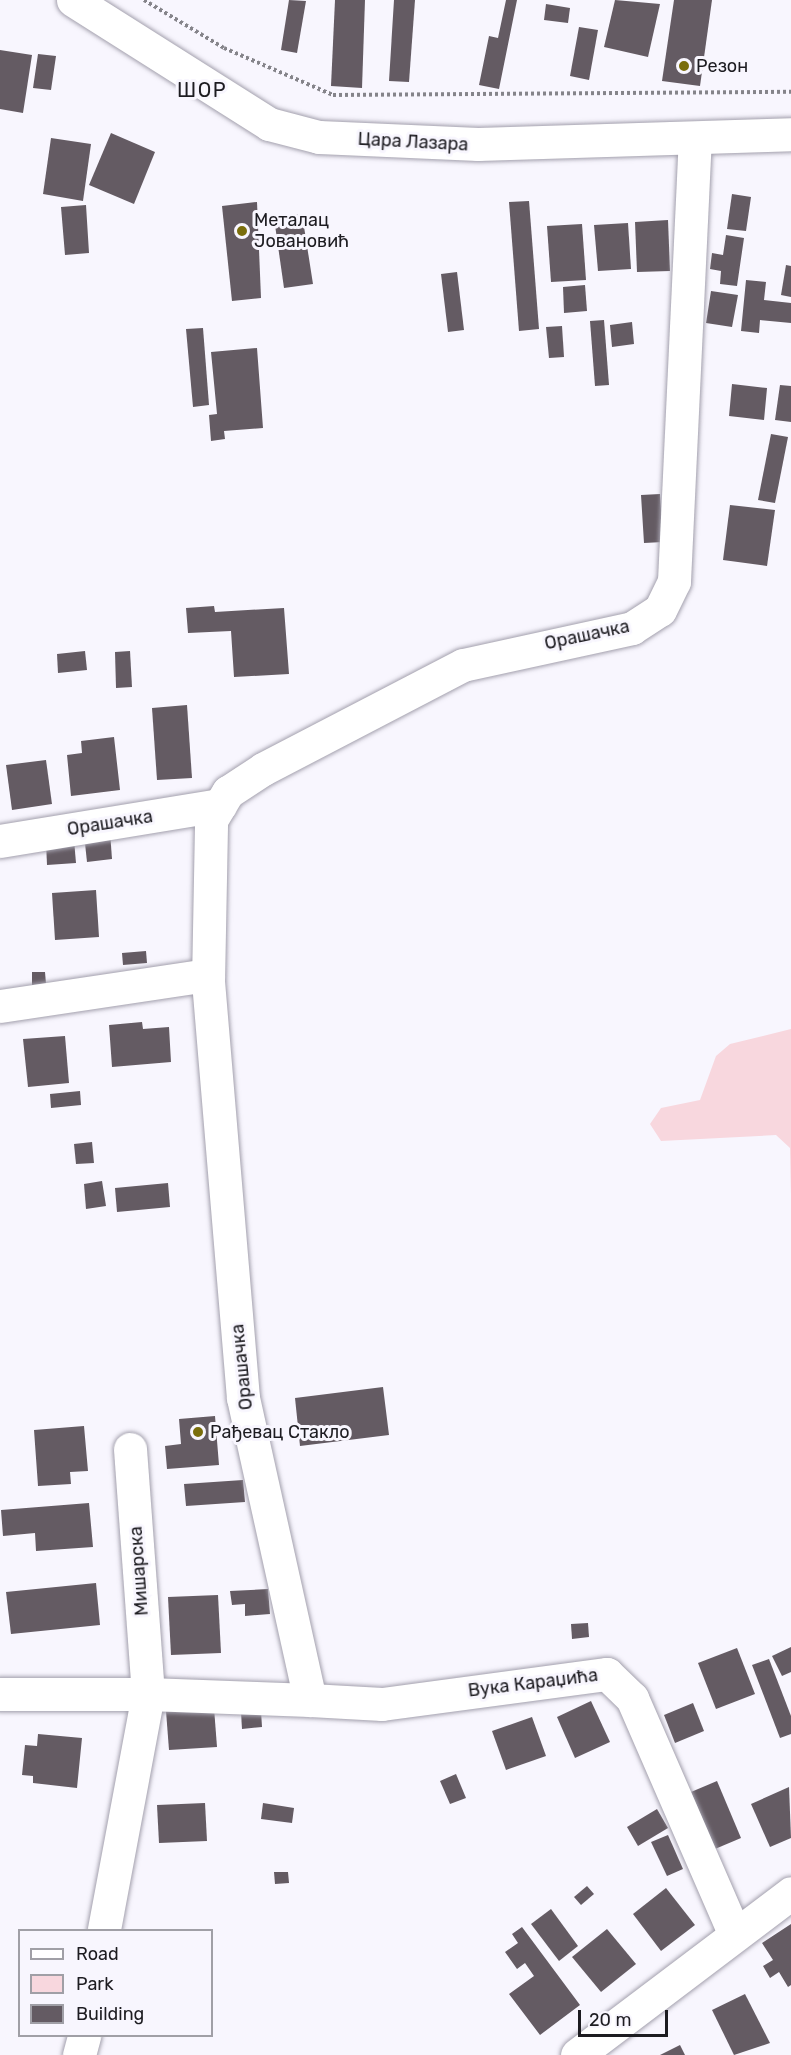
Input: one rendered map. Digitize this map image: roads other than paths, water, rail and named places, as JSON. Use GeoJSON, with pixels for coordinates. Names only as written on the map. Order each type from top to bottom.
{"type":"FeatureCollection","features":[{"type":"Feature","properties":{"kind":"street","name":"Цара Лазара"},"geometry":{"type":"LineString","coordinates":[[73,0],[268,124],[319,137],[478,144],[791,135]]}},
{"type":"Feature","properties":{"kind":"street","name":"Орашачка"},"geometry":{"type":"LineString","coordinates":[[310,1700],[243,1398],[208,975],[206,889],[211,820],[228,792],[263,769],[463,665],[632,628],[660,610],[674,581],[695,138]]}},
{"type":"Feature","properties":{"kind":"street","name":"Орашачка"},"geometry":{"type":"LineString","coordinates":[[0,841],[220,805]]}},
{"type":"Feature","properties":{"kind":"street"},"geometry":{"type":"LineString","coordinates":[[0,1006],[208,975]]}},
{"type":"Feature","properties":{"kind":"street","name":"Мишарска"},"geometry":{"type":"LineString","coordinates":[[104,1929],[148,1694],[130,1449]]}},
{"type":"Feature","properties":{"kind":"street","name":"Вука Караџића"},"geometry":{"type":"LineString","coordinates":[[310,1700],[382,1704],[607,1674],[632,1698],[735,1935]]}},
{"type":"Feature","properties":{"kind":"street"},"geometry":{"type":"LineString","coordinates":[[0,1694],[148,1694],[310,1700]]}},
{"type":"Feature","properties":{"kind":"street"},"geometry":{"type":"LineString","coordinates":[[577,2055],[791,1893]]}},
{"type":"Feature","properties":{"kind":"street"},"geometry":{"type":"LineString","coordinates":[[79,2055],[84,2037]]}},
{"type":"Feature","properties":{"kind":"place","name":"Резон"},"geometry":{"type":"Point","coordinates":[684,66]}},
{"type":"Feature","properties":{"kind":"place","name":"Металац Јовановић"},"geometry":{"type":"Point","coordinates":[242,231]}},
{"type":"Feature","properties":{"kind":"place","name":"Рађевац Стакло"},"geometry":{"type":"Point","coordinates":[198,1432]}},
{"type":"Feature","properties":{"kind":"district","name":"ШОР"},"geometry":{"type":"Point","coordinates":[202,90]}}]}
